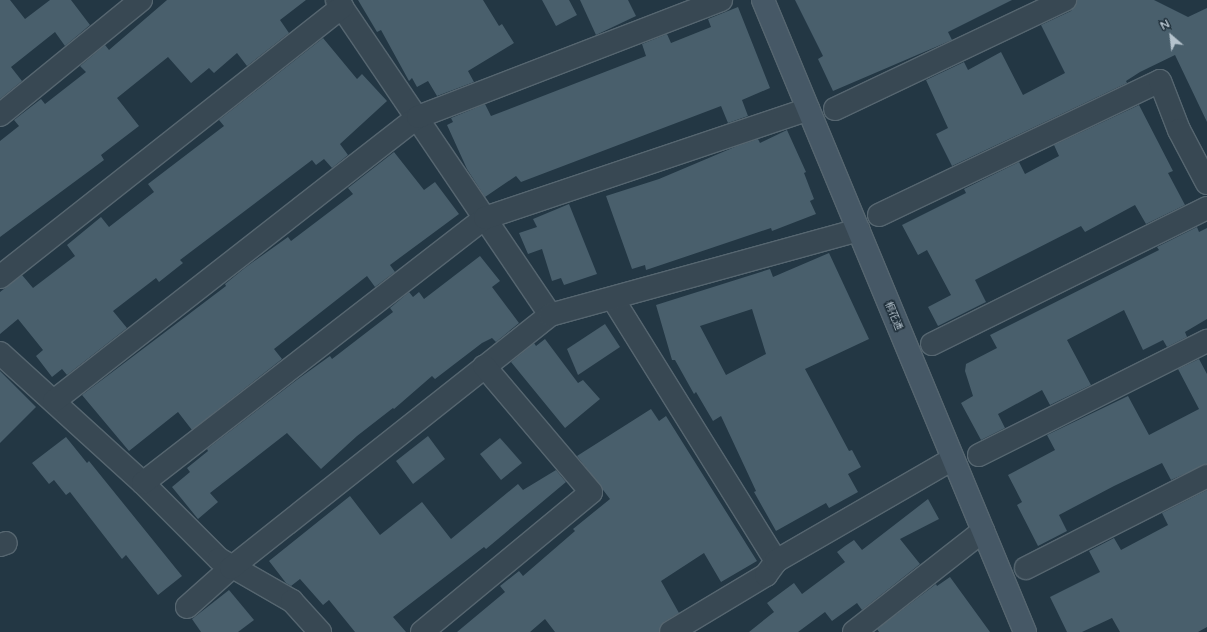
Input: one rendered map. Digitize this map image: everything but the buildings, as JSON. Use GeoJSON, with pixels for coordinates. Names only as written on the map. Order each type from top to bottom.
{"type":"FeatureCollection","features":[{"type":"Feature","properties":{"kind":"street"},"geometry":{"type":"LineString","coordinates":[[0,114],[140,0]]}},
{"type":"Feature","properties":{"kind":"street"},"geometry":{"type":"LineString","coordinates":[[54,401],[418,117],[721,0]]}},
{"type":"Feature","properties":{"kind":"street","name":"桐花通"},"geometry":{"type":"LineString","coordinates":[[763,0],[1025,632]]}},
{"type":"Feature","properties":{"kind":"street"},"geometry":{"type":"LineString","coordinates":[[835,110],[1065,0]]}},
{"type":"Feature","properties":{"kind":"street"},"geometry":{"type":"LineString","coordinates":[[0,277],[339,3],[418,117],[550,315]]}},
{"type":"Feature","properties":{"kind":"street"},"geometry":{"type":"LineString","coordinates":[[879,215],[1160,81],[1179,130],[1207,183]]}},
{"type":"Feature","properties":{"kind":"street"},"geometry":{"type":"LineString","coordinates":[[143,483],[485,218],[808,109]]}},
{"type":"Feature","properties":{"kind":"street"},"geometry":{"type":"LineString","coordinates":[[932,344],[1207,208]]}},
{"type":"Feature","properties":{"kind":"street"},"geometry":{"type":"LineString","coordinates":[[187,607],[231,568],[550,315],[613,299],[858,230]]}},
{"type":"Feature","properties":{"kind":"street"},"geometry":{"type":"LineString","coordinates":[[613,299],[776,561]]}},
{"type":"Feature","properties":{"kind":"street"},"geometry":{"type":"LineString","coordinates":[[979,455],[1207,340]]}},
{"type":"Feature","properties":{"kind":"street"},"geometry":{"type":"LineString","coordinates":[[0,353],[143,483],[219,559],[231,568],[292,601],[320,632]]}},
{"type":"Feature","properties":{"kind":"street"},"geometry":{"type":"LineString","coordinates":[[422,632],[591,492],[484,366]]}},
{"type":"Feature","properties":{"kind":"street"},"geometry":{"type":"LineString","coordinates":[[671,632],[766,575],[776,561],[953,458]]}},
{"type":"Feature","properties":{"kind":"street"},"geometry":{"type":"LineString","coordinates":[[1026,568],[1207,476]]}},
{"type":"Feature","properties":{"kind":"street"},"geometry":{"type":"LineString","coordinates":[[854,632],[983,531]]}}]}
